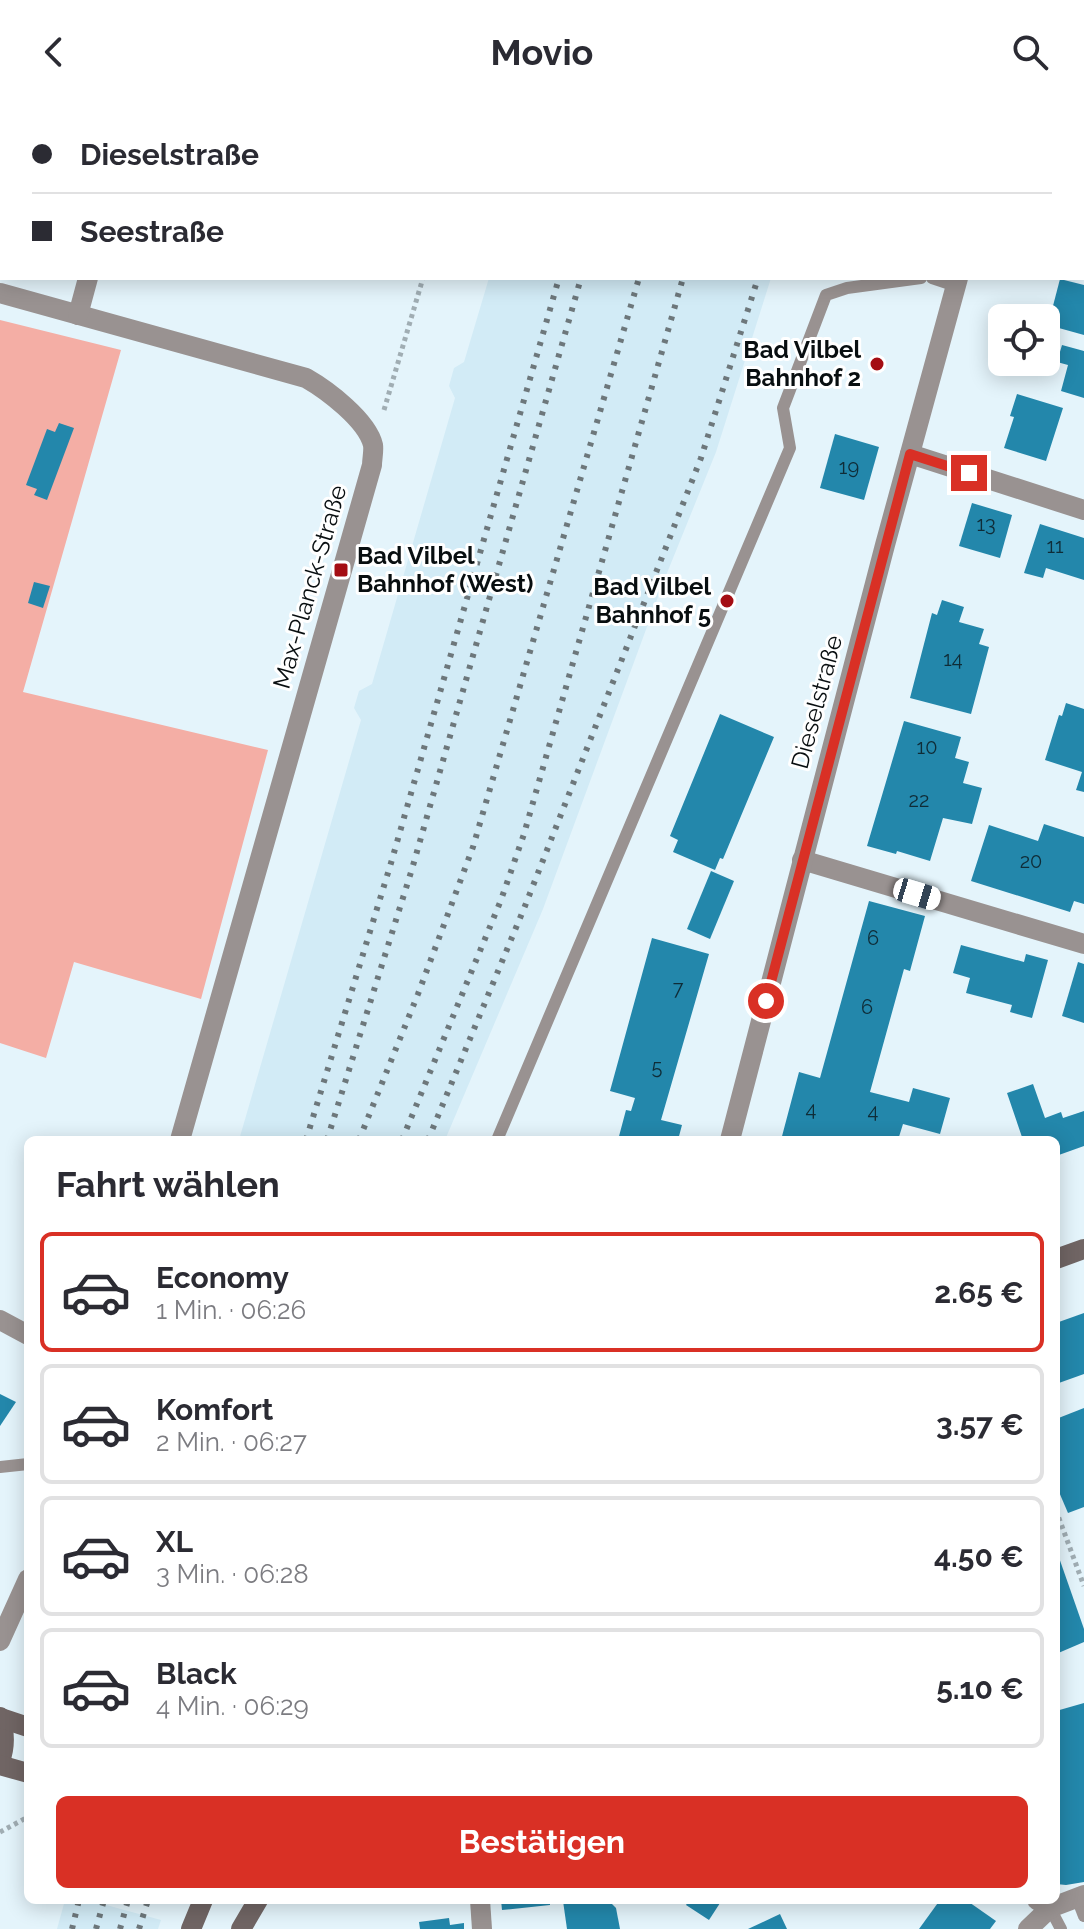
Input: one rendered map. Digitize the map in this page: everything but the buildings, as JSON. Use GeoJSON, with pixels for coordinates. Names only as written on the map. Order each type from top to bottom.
{"type":"FeatureCollection","features":[{"type":"Feature","properties":{"kind":"street"},"geometry":{"type":"LineString","coordinates":[[78,315],[87,280]]}},
{"type":"Feature","properties":{"kind":"street","name":"Dieselstraße"},"geometry":{"type":"LineString","coordinates":[[731,1136],[957,282]]}},
{"type":"Feature","properties":{"kind":"street"},"geometry":{"type":"LineString","coordinates":[[0,293],[306,378],[325,389],[355,416],[373,445]]}},
{"type":"Feature","properties":{"kind":"street","name":"Max-Planck-Straße"},"geometry":{"type":"LineString","coordinates":[[181,1136],[372,465],[373,445]]}},
{"type":"Feature","properties":{"kind":"street"},"geometry":{"type":"LineString","coordinates":[[910,454],[1084,510]]}},
{"type":"Feature","properties":{"kind":"street"},"geometry":{"type":"LineString","coordinates":[[802,860],[1084,944]]}},
{"type":"Feature","properties":{"kind":"street"},"geometry":{"type":"LineString","coordinates":[[1060,1258],[1084,1249]]}},
{"type":"Feature","properties":{"kind":"street"},"geometry":{"type":"LineString","coordinates":[[0,1320],[24,1333]]}},
{"type":"Feature","properties":{"kind":"street"},"geometry":{"type":"LineString","coordinates":[[0,1641],[24,1588]]}},
{"type":"Feature","properties":{"kind":"street"},"geometry":{"type":"LineString","coordinates":[[0,1717],[24,1726]]}},
{"type":"Feature","properties":{"kind":"street"},"geometry":{"type":"LineString","coordinates":[[0,1717],[4,1733],[0,1763],[24,1772]]}},
{"type":"Feature","properties":{"kind":"street"},"geometry":{"type":"LineString","coordinates":[[1060,1904],[1082,1903]]}},
{"type":"Feature","properties":{"kind":"street"},"geometry":{"type":"LineString","coordinates":[[191,1929],[201,1904]]}},
{"type":"Feature","properties":{"kind":"street"},"geometry":{"type":"LineString","coordinates":[[241,1929],[256,1904]]}},
{"type":"Feature","properties":{"kind":"street"},"geometry":{"type":"LineString","coordinates":[[480,1904],[482,1929]]}},
{"type":"Feature","properties":{"kind":"street"},"geometry":{"type":"LineString","coordinates":[[1028,1929],[1044,1904]]}},
{"type":"Feature","properties":{"kind":"lane"},"geometry":{"type":"LineString","coordinates":[[499,1136],[790,448],[783,408],[826,295],[847,288],[906,280]]}},
{"type":"Feature","properties":{"kind":"lane"},"geometry":{"type":"LineString","coordinates":[[0,1467],[24,1464]]}},
{"type":"Feature","properties":{"kind":"lane"},"geometry":{"type":"LineString","coordinates":[[1044,1904],[1061,1929]]}},
{"type":"Feature","properties":{"kind":"path"},"geometry":{"type":"LineString","coordinates":[[373,445],[422,280]]}},
{"type":"Feature","properties":{"kind":"path"},"geometry":{"type":"LineString","coordinates":[[1060,1521],[1084,1586]]}},
{"type":"Feature","properties":{"kind":"path"},"geometry":{"type":"LineString","coordinates":[[0,1832],[24,1819]]}},
{"type":"Feature","properties":{"kind":"shaded area"},"geometry":{"type":"Polygon","coordinates":[[[488,280],[770,280],[716,452],[665,578],[543,909],[447,1136],[240,1136],[361,720],[354,708],[359,691],[372,684],[455,398],[449,386],[454,368],[464,362],[488,280]]]}},
{"type":"Feature","properties":{"kind":"shaded area"},"geometry":{"type":"Polygon","coordinates":[[[0,320],[121,350],[23,692],[268,750],[201,999],[74,962],[46,1058],[0,1043],[0,320]]]}},
{"type":"Feature","properties":{"kind":"shaded area"},"geometry":{"type":"Polygon","coordinates":[[[64,1904],[103,1904],[161,1920],[158,1929],[57,1929],[64,1904]]]}},
{"type":"Feature","properties":{"kind":"railway"},"geometry":{"type":"LineString","coordinates":[[307,1136],[391,863],[558,280]]}},
{"type":"Feature","properties":{"kind":"railway"},"geometry":{"type":"LineString","coordinates":[[328,1136],[412,869],[580,280]]}},
{"type":"Feature","properties":{"kind":"railway"},"geometry":{"type":"LineString","coordinates":[[361,1136],[473,847],[638,280]]}},
{"type":"Feature","properties":{"kind":"railway"},"geometry":{"type":"LineString","coordinates":[[404,1136],[501,900],[524,834],[682,280]]}},
{"type":"Feature","properties":{"kind":"railway"},"geometry":{"type":"LineString","coordinates":[[430,1136],[525,906],[701,458],[757,280]]}},
{"type":"Feature","properties":{"kind":"railway"},"geometry":{"type":"LineString","coordinates":[[72,1929],[78,1904]]}},
{"type":"Feature","properties":{"kind":"railway"},"geometry":{"type":"LineString","coordinates":[[96,1929],[103,1904]]}},
{"type":"Feature","properties":{"kind":"railway"},"geometry":{"type":"LineString","coordinates":[[120,1929],[127,1904]]}},
{"type":"Feature","properties":{"kind":"railway"},"geometry":{"type":"LineString","coordinates":[[139,1929],[147,1904]]}},
{"type":"Feature","properties":{"kind":"place","name":"Bad Vilbel Bahnhof 2"},"geometry":{"type":"Point","coordinates":[877,364]}},
{"type":"Feature","properties":{"kind":"place","name":"Bad Vilbel Bahnhof (West)"},"geometry":{"type":"Point","coordinates":[341,570]}},
{"type":"Feature","properties":{"kind":"place","name":"Bad Vilbel Bahnhof 5"},"geometry":{"type":"Point","coordinates":[727,601]}},
{"type":"Feature","properties":{"kind":"route"},"geometry":{"type":"LineString","coordinates":[[766,1001],[910,454],[969,473]]}}]}
